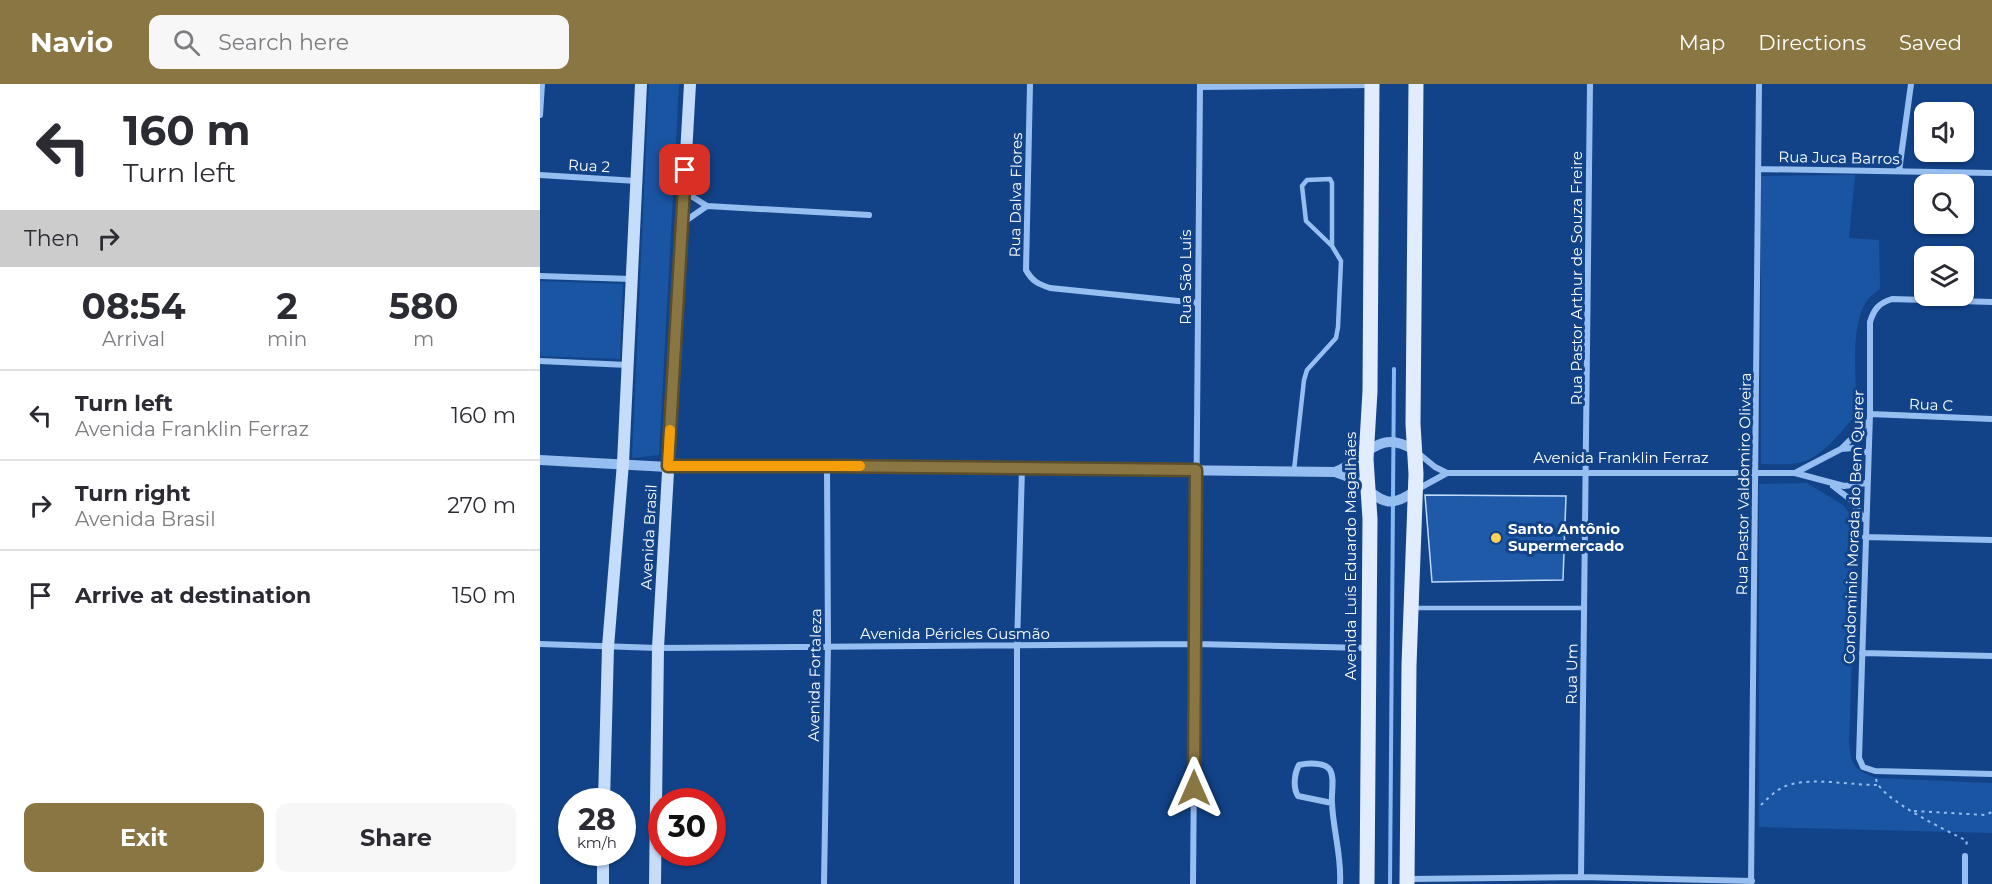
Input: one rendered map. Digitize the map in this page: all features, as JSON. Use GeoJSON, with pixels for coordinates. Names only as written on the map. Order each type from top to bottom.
{"type":"FeatureCollection","features":[{"type":"Feature","properties":{"kind":"main road","name":"Avenida Brasil"},"geometry":{"type":"LineString","coordinates":[[604,788],[608,647],[623,463],[641,84]]}},
{"type":"Feature","properties":{"kind":"main road","name":"Avenida Brasil"},"geometry":{"type":"LineString","coordinates":[[655,884],[658,648],[690,84]]}},
{"type":"Feature","properties":{"kind":"main road","name":"Avenida Luís Eduardo Magalhães"},"geometry":{"type":"LineString","coordinates":[[1367,884],[1370,519],[1373,495],[1370,391],[1372,84]]}},
{"type":"Feature","properties":{"kind":"main road"},"geometry":{"type":"LineString","coordinates":[[1407,881],[1416,84]]}},
{"type":"Feature","properties":{"kind":"main road"},"geometry":{"type":"LineString","coordinates":[[603,866],[603,884]]}},
{"type":"Feature","properties":{"kind":"street"},"geometry":{"type":"LineString","coordinates":[[540,115],[542,84]]}},
{"type":"Feature","properties":{"kind":"street","name":"Rua Dalva Flores"},"geometry":{"type":"LineString","coordinates":[[1030,84],[1026,270],[1030,278],[1050,288],[1198,303]]}},
{"type":"Feature","properties":{"kind":"street"},"geometry":{"type":"LineString","coordinates":[[1200,85],[1372,84]]}},
{"type":"Feature","properties":{"kind":"street","name":"Rua Pastor Arthur de Souza Freire"},"geometry":{"type":"LineString","coordinates":[[1587,472],[1590,84]]}},
{"type":"Feature","properties":{"kind":"street","name":"Rua Pastor Valdomiro Oliveira"},"geometry":{"type":"LineString","coordinates":[[1751,882],[1760,84]]}},
{"type":"Feature","properties":{"kind":"street"},"geometry":{"type":"LineString","coordinates":[[1899,171],[1911,84]]}},
{"type":"Feature","properties":{"kind":"street","name":"Rua São Luís"},"geometry":{"type":"LineString","coordinates":[[1193,884],[1200,85]]}},
{"type":"Feature","properties":{"kind":"street","name":"Rua Juca Barros"},"geometry":{"type":"LineString","coordinates":[[1758,169],[1992,173]]}},
{"type":"Feature","properties":{"kind":"street","name":"Rua 2"},"geometry":{"type":"LineString","coordinates":[[540,175],[637,181]]}},
{"type":"Feature","properties":{"kind":"street"},"geometry":{"type":"LineString","coordinates":[[684,192],[707,206],[869,215]]}},
{"type":"Feature","properties":{"kind":"street"},"geometry":{"type":"LineString","coordinates":[[681,225],[707,206]]}},
{"type":"Feature","properties":{"kind":"street"},"geometry":{"type":"LineString","coordinates":[[540,276],[631,279]]}},
{"type":"Feature","properties":{"kind":"street","name":"Condominio Morada do Bem Querer"},"geometry":{"type":"LineString","coordinates":[[1875,771],[1863,767],[1859,758],[1870,322],[1881,302],[1892,299],[1992,302]]}},
{"type":"Feature","properties":{"kind":"street"},"geometry":{"type":"LineString","coordinates":[[540,361],[628,364]]}},
{"type":"Feature","properties":{"kind":"street","name":"Avenida Franklin Ferraz"},"geometry":{"type":"LineString","coordinates":[[1795,474],[1840,449],[1869,418]]}},
{"type":"Feature","properties":{"kind":"street","name":"Rua C"},"geometry":{"type":"LineString","coordinates":[[1869,418],[1992,419]]}},
{"type":"Feature","properties":{"kind":"street"},"geometry":{"type":"LineString","coordinates":[[540,460],[668,466],[1335,472],[1352,478],[1373,495],[1397,501],[1447,473],[1411,448],[1391,441],[1371,448],[1353,464],[1335,472]]}},
{"type":"Feature","properties":{"kind":"street"},"geometry":{"type":"LineString","coordinates":[[1840,449],[1853,448],[1868,453]]}},
{"type":"Feature","properties":{"kind":"street","name":"Avenida Fortaleza"},"geometry":{"type":"LineString","coordinates":[[824,884],[828,646],[827,466]]}},
{"type":"Feature","properties":{"kind":"street"},"geometry":{"type":"LineString","coordinates":[[1017,884],[1017,646],[1022,468]]}},
{"type":"Feature","properties":{"kind":"street","name":"Rua Um"},"geometry":{"type":"LineString","coordinates":[[1581,877],[1587,472]]}},
{"type":"Feature","properties":{"kind":"street","name":"Avenida Franklin Ferraz"},"geometry":{"type":"LineString","coordinates":[[1447,473],[1795,474],[1830,484],[1851,487],[1867,483]]}},
{"type":"Feature","properties":{"kind":"street"},"geometry":{"type":"LineString","coordinates":[[1830,484],[1851,500],[1866,523]]}},
{"type":"Feature","properties":{"kind":"street"},"geometry":{"type":"LineString","coordinates":[[1865,537],[1992,540]]}},
{"type":"Feature","properties":{"kind":"street","name":"Avenida Péricles Gusmão"},"geometry":{"type":"LineString","coordinates":[[540,644],[658,648],[1194,644],[1370,648]]}},
{"type":"Feature","properties":{"kind":"street"},"geometry":{"type":"LineString","coordinates":[[1862,653],[1992,656]]}},
{"type":"Feature","properties":{"kind":"street"},"geometry":{"type":"LineString","coordinates":[[1332,803],[1298,796],[1294,790],[1296,770],[1299,765],[1324,765],[1329,768],[1332,775],[1332,803],[1340,884]]}},
{"type":"Feature","properties":{"kind":"street"},"geometry":{"type":"LineString","coordinates":[[1875,771],[1992,774]]}},
{"type":"Feature","properties":{"kind":"street"},"geometry":{"type":"LineString","coordinates":[[1965,856],[1965,884]]}},
{"type":"Feature","properties":{"kind":"street"},"geometry":{"type":"LineString","coordinates":[[1407,881],[1581,877],[1751,882]]}},
{"type":"Feature","properties":{"kind":"lane"},"geometry":{"type":"LineString","coordinates":[[1294,471],[1307,370],[1336,338],[1341,261],[1332,246],[1306,221],[1302,186],[1307,180],[1330,179],[1332,183],[1332,246]]}},
{"type":"Feature","properties":{"kind":"lane"},"geometry":{"type":"LineString","coordinates":[[1410,608],[1585,608]]}},
{"type":"Feature","properties":{"kind":"path"},"geometry":{"type":"LineString","coordinates":[[1875,771],[1877,785],[1887,795],[1967,842],[1965,856]]}},
{"type":"Feature","properties":{"kind":"path"},"geometry":{"type":"LineString","coordinates":[[1752,815],[1774,792],[1792,784],[1818,782],[1877,785]]}},
{"type":"Feature","properties":{"kind":"path"},"geometry":{"type":"LineString","coordinates":[[1911,811],[1985,815],[1992,812]]}},
{"type":"Feature","properties":{"kind":"shaded area"},"geometry":{"type":"Polygon","coordinates":[[[649,84],[679,84],[659,455],[632,458],[649,84]]]}},
{"type":"Feature","properties":{"kind":"shaded area"},"geometry":{"type":"Polygon","coordinates":[[[1855,175],[1849,238],[1879,240],[1880,289],[1869,298],[1858,322],[1855,354],[1857,414],[1828,445],[1808,460],[1791,464],[1761,464],[1761,176],[1855,175]]]}},
{"type":"Feature","properties":{"kind":"shaded area"},"geometry":{"type":"Polygon","coordinates":[[[540,281],[623,284],[620,359],[540,356],[540,281]]]}},
{"type":"Feature","properties":{"kind":"shaded area"},"geometry":{"type":"Polygon","coordinates":[[[1807,483],[1843,505],[1853,518],[1856,544],[1849,742],[1855,766],[1863,773],[1877,778],[1992,783],[1992,833],[1759,827],[1759,484],[1807,483]]]}},
{"type":"Feature","properties":{"kind":"building","name":"Santo Antônio Supermercado"},"geometry":{"type":"Polygon","coordinates":[[[1425,495],[1566,496],[1563,580],[1432,582],[1425,495]]]}},
{"type":"Feature","properties":{"kind":"waterway"},"geometry":{"type":"LineString","coordinates":[[1390,884],[1394,369]]}},
{"type":"Feature","properties":{"kind":"slow traffic"},"geometry":{"type":"LineString","coordinates":[[670,430],[668,466],[860,466]]}},
{"type":"Feature","properties":{"kind":"place","name":"Santo Antônio Supermercado"},"geometry":{"type":"Point","coordinates":[1496,538]}},
{"type":"Feature","properties":{"kind":"route"},"geometry":{"type":"LineString","coordinates":[[685,170],[668,466],[1196,470],[1194,788]]}}]}
